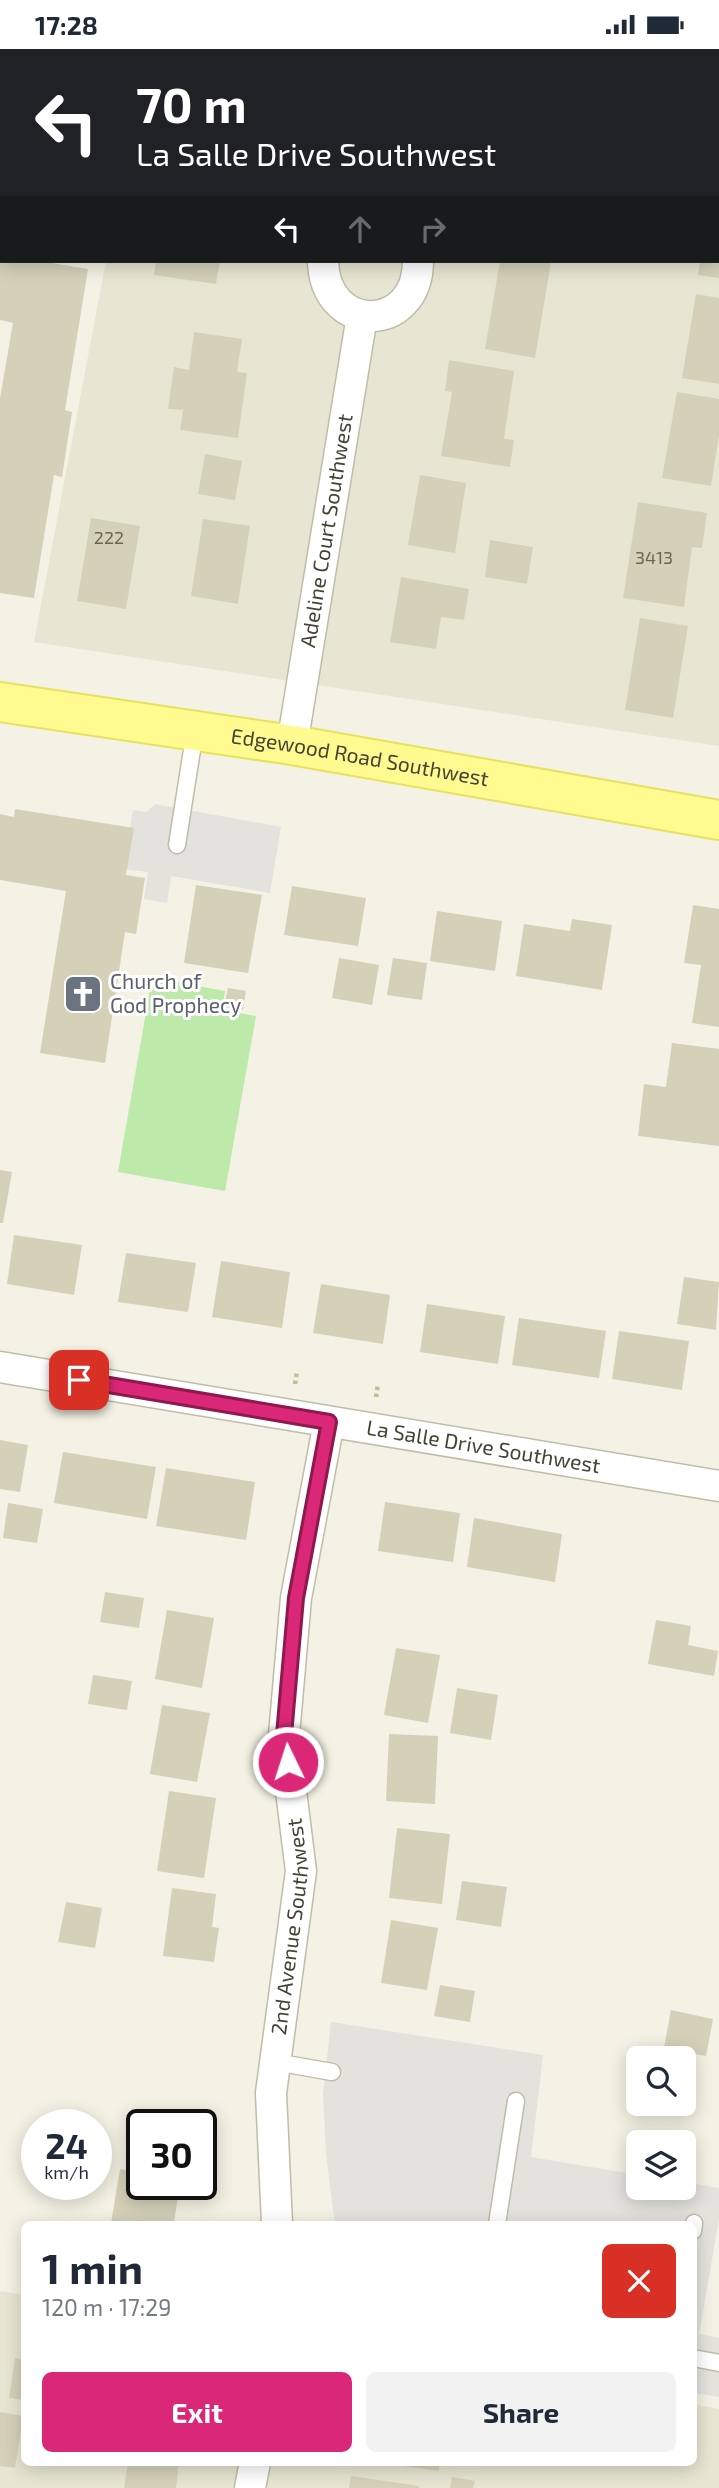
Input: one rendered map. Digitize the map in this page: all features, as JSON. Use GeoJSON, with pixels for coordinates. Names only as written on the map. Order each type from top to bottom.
{"type":"FeatureCollection","features":[{"type":"Feature","properties":{"kind":"main road","name":"Edgewood Road Southwest"},"geometry":{"type":"LineString","coordinates":[[0,702],[292,745],[719,820]]}},
{"type":"Feature","properties":{"kind":"street"},"geometry":{"type":"LineString","coordinates":[[323,263],[324,278],[331,295],[344,309],[362,316],[381,315],[398,308],[411,295],[418,277],[418,263]]}},
{"type":"Feature","properties":{"kind":"street","name":"Adeline Court Southwest"},"geometry":{"type":"LineString","coordinates":[[292,745],[362,316]]}},
{"type":"Feature","properties":{"kind":"street","name":"La Salle Drive Southwest"},"geometry":{"type":"LineString","coordinates":[[0,1367],[719,1486]]}},
{"type":"Feature","properties":{"kind":"street","name":"2nd Avenue Southwest"},"geometry":{"type":"LineString","coordinates":[[277,2221],[271,2093],[301,1871],[284,1735],[294,1611],[329,1422]]}},
{"type":"Feature","properties":{"kind":"street"},"geometry":{"type":"LineString","coordinates":[[250,2488],[254,2466]]}},
{"type":"Feature","properties":{"kind":"lane"},"geometry":{"type":"LineString","coordinates":[[177,845],[195,731]]}},
{"type":"Feature","properties":{"kind":"lane"},"geometry":{"type":"LineString","coordinates":[[275,2062],[332,2072]]}},
{"type":"Feature","properties":{"kind":"lane"},"geometry":{"type":"LineString","coordinates":[[497,2221],[516,2101]]}},
{"type":"Feature","properties":{"kind":"lane"},"geometry":{"type":"LineString","coordinates":[[697,2359],[719,2363]]}},
{"type":"Feature","properties":{"kind":"path"},"geometry":{"type":"LineString","coordinates":[[295,1385],[297,1371]]}},
{"type":"Feature","properties":{"kind":"path"},"geometry":{"type":"LineString","coordinates":[[376,1397],[378,1384]]}},
{"type":"Feature","properties":{"kind":"shaded area"},"geometry":{"type":"Polygon","coordinates":[[[106,263],[719,263],[719,746],[34,642],[106,263]]]}},
{"type":"Feature","properties":{"kind":"shaded area"},"geometry":{"type":"Polygon","coordinates":[[[155,804],[281,827],[270,893],[171,876],[167,903],[144,899],[148,872],[123,869],[133,810],[147,812],[155,804]]]}},
{"type":"Feature","properties":{"kind":"shaded area"},"geometry":{"type":"Polygon","coordinates":[[[331,2022],[543,2055],[531,2157],[626,2173],[626,2200],[696,2200],[696,2184],[719,2188],[719,2219],[699,2334],[719,2338],[719,2397],[697,2394],[697,2221],[335,2221],[326,2154],[323,2094],[331,2022]]]}},
{"type":"Feature","properties":{"kind":"shaded area"},"geometry":{"type":"Polygon","coordinates":[[[0,2291],[21,2294],[21,2466],[697,2466],[697,2405],[719,2409],[719,2488],[0,2488],[0,2291]]]}},
{"type":"Feature","properties":{"kind":"green space"},"geometry":{"type":"Polygon","coordinates":[[[152,978],[225,991],[222,1010],[256,1016],[225,1191],[118,1172],[152,978]]]}},
{"type":"Feature","properties":{"kind":"building"},"geometry":{"type":"Polygon","coordinates":[[[0,263],[52,263],[88,269],[65,410],[72,412],[62,477],[54,475],[34,598],[0,593],[0,398],[13,323],[0,320],[0,263]]]}},
{"type":"Feature","properties":{"kind":"building"},"geometry":{"type":"Polygon","coordinates":[[[156,263],[220,263],[216,284],[154,275],[156,263]]]}},
{"type":"Feature","properties":{"kind":"building"},"geometry":{"type":"Polygon","coordinates":[[[500,263],[551,263],[535,358],[485,349],[500,263]]]}},
{"type":"Feature","properties":{"kind":"building"},"geometry":{"type":"Polygon","coordinates":[[[700,263],[719,263],[719,278],[698,275],[700,263]]]}},
{"type":"Feature","properties":{"kind":"building"},"geometry":{"type":"Polygon","coordinates":[[[696,294],[719,298],[719,384],[682,378],[696,294]]]}},
{"type":"Feature","properties":{"kind":"building"},"geometry":{"type":"Polygon","coordinates":[[[194,332],[242,339],[237,372],[247,373],[238,438],[180,430],[183,410],[168,409],[174,367],[189,370],[194,332]]]}},
{"type":"Feature","properties":{"kind":"building"},"geometry":{"type":"Polygon","coordinates":[[[449,360],[514,371],[504,439],[514,440],[510,467],[441,456],[452,392],[445,391],[449,360]]]}},
{"type":"Feature","properties":{"kind":"building"},"geometry":{"type":"Polygon","coordinates":[[[677,392],[719,399],[719,435],[711,486],[662,478],[677,392]]]}},
{"type":"Feature","properties":{"kind":"building"},"geometry":{"type":"Polygon","coordinates":[[[205,454],[242,461],[235,500],[198,494],[205,454]]]}},
{"type":"Feature","properties":{"kind":"building"},"geometry":{"type":"Polygon","coordinates":[[[420,475],[466,483],[455,553],[408,545],[420,475]]]}},
{"type":"Feature","properties":{"kind":"building"},"geometry":{"type":"Polygon","coordinates":[[[638,502],[707,513],[702,548],[692,547],[684,607],[623,598],[638,502]]]}},
{"type":"Feature","properties":{"kind":"building"},"geometry":{"type":"Polygon","coordinates":[[[91,518],[140,526],[126,609],[77,601],[91,518]]]}},
{"type":"Feature","properties":{"kind":"building"},"geometry":{"type":"Polygon","coordinates":[[[203,519],[250,526],[238,604],[191,596],[203,519]]]}},
{"type":"Feature","properties":{"kind":"building"},"geometry":{"type":"Polygon","coordinates":[[[490,540],[533,547],[527,584],[485,577],[490,540]]]}},
{"type":"Feature","properties":{"kind":"building"},"geometry":{"type":"Polygon","coordinates":[[[401,577],[469,589],[464,620],[441,617],[436,649],[390,642],[401,577]]]}},
{"type":"Feature","properties":{"kind":"building"},"geometry":{"type":"Polygon","coordinates":[[[640,618],[688,626],[673,718],[625,710],[640,618]]]}},
{"type":"Feature","properties":{"kind":"building","name":"Church of God Prophecy"},"geometry":{"type":"Polygon","coordinates":[[[15,809],[134,828],[126,875],[145,878],[136,934],[125,932],[105,1063],[40,1053],[66,891],[0,880],[0,814],[14,817],[15,809]]]}},
{"type":"Feature","properties":{"kind":"building"},"geometry":{"type":"Polygon","coordinates":[[[196,885],[262,895],[248,973],[184,963],[196,885]]]}},
{"type":"Feature","properties":{"kind":"building"},"geometry":{"type":"Polygon","coordinates":[[[292,886],[366,898],[358,946],[284,935],[292,886]]]}},
{"type":"Feature","properties":{"kind":"building"},"geometry":{"type":"Polygon","coordinates":[[[693,905],[719,909],[719,1027],[692,1023],[701,965],[684,963],[693,905]]]}},
{"type":"Feature","properties":{"kind":"building"},"geometry":{"type":"Polygon","coordinates":[[[437,911],[502,921],[495,971],[430,961],[437,911]]]}},
{"type":"Feature","properties":{"kind":"building"},"geometry":{"type":"Polygon","coordinates":[[[572,919],[612,925],[602,990],[516,976],[524,924],[570,931],[572,919]]]}},
{"type":"Feature","properties":{"kind":"building"},"geometry":{"type":"Polygon","coordinates":[[[339,958],[379,965],[372,1005],[332,998],[339,958]]]}},
{"type":"Feature","properties":{"kind":"building"},"geometry":{"type":"Polygon","coordinates":[[[393,958],[427,963],[422,1000],[387,995],[393,958]]]}},
{"type":"Feature","properties":{"kind":"building"},"geometry":{"type":"Polygon","coordinates":[[[228,988],[246,991],[243,1010],[224,1007],[228,988]]]}},
{"type":"Feature","properties":{"kind":"building"},"geometry":{"type":"Polygon","coordinates":[[[672,1043],[719,1049],[719,1146],[638,1136],[644,1084],[666,1087],[672,1043]]]}},
{"type":"Feature","properties":{"kind":"building"},"geometry":{"type":"Polygon","coordinates":[[[0,1170],[12,1172],[3,1223],[0,1223],[0,1170]]]}},
{"type":"Feature","properties":{"kind":"building"},"geometry":{"type":"Polygon","coordinates":[[[14,1235],[82,1245],[74,1295],[7,1284],[14,1235]]]}},
{"type":"Feature","properties":{"kind":"building"},"geometry":{"type":"Polygon","coordinates":[[[126,1253],[196,1263],[188,1312],[118,1302],[126,1253]]]}},
{"type":"Feature","properties":{"kind":"building"},"geometry":{"type":"Polygon","coordinates":[[[221,1261],[290,1272],[282,1328],[212,1317],[221,1261]]]}},
{"type":"Feature","properties":{"kind":"building"},"geometry":{"type":"Polygon","coordinates":[[[684,1277],[719,1282],[716,1330],[677,1324],[684,1277]]]}},
{"type":"Feature","properties":{"kind":"building"},"geometry":{"type":"Polygon","coordinates":[[[321,1284],[390,1295],[383,1344],[313,1333],[321,1284]]]}},
{"type":"Feature","properties":{"kind":"building"},"geometry":{"type":"Polygon","coordinates":[[[427,1304],[505,1316],[498,1364],[420,1352],[427,1304]]]}},
{"type":"Feature","properties":{"kind":"building"},"geometry":{"type":"Polygon","coordinates":[[[519,1318],[606,1331],[599,1378],[512,1365],[519,1318]]]}},
{"type":"Feature","properties":{"kind":"building"},"geometry":{"type":"Polygon","coordinates":[[[619,1331],[689,1341],[682,1390],[612,1379],[619,1331]]]}},
{"type":"Feature","properties":{"kind":"building"},"geometry":{"type":"Polygon","coordinates":[[[0,1440],[28,1445],[20,1492],[0,1489],[0,1440]]]}},
{"type":"Feature","properties":{"kind":"building"},"geometry":{"type":"Polygon","coordinates":[[[63,1452],[156,1467],[147,1519],[54,1503],[63,1452]]]}},
{"type":"Feature","properties":{"kind":"building"},"geometry":{"type":"Polygon","coordinates":[[[166,1468],[255,1482],[246,1540],[156,1526],[166,1468]]]}},
{"type":"Feature","properties":{"kind":"building"},"geometry":{"type":"Polygon","coordinates":[[[385,1502],[460,1513],[453,1562],[378,1551],[385,1502]]]}},
{"type":"Feature","properties":{"kind":"building"},"geometry":{"type":"Polygon","coordinates":[[[8,1503],[43,1509],[37,1543],[3,1538],[8,1503]]]}},
{"type":"Feature","properties":{"kind":"building"},"geometry":{"type":"Polygon","coordinates":[[[474,1518],[562,1534],[555,1582],[467,1567],[474,1518]]]}},
{"type":"Feature","properties":{"kind":"building"},"geometry":{"type":"Polygon","coordinates":[[[105,1592],[144,1598],[139,1628],[100,1622],[105,1592]]]}},
{"type":"Feature","properties":{"kind":"building"},"geometry":{"type":"Polygon","coordinates":[[[167,1610],[214,1618],[202,1688],[155,1679],[167,1610]]]}},
{"type":"Feature","properties":{"kind":"building"},"geometry":{"type":"Polygon","coordinates":[[[656,1620],[691,1626],[688,1645],[718,1651],[714,1676],[648,1664],[656,1620]]]}},
{"type":"Feature","properties":{"kind":"building"},"geometry":{"type":"Polygon","coordinates":[[[396,1648],[440,1655],[428,1723],[384,1715],[396,1648]]]}},
{"type":"Feature","properties":{"kind":"building"},"geometry":{"type":"Polygon","coordinates":[[[93,1675],[132,1681],[127,1710],[88,1704],[93,1675]]]}},
{"type":"Feature","properties":{"kind":"building"},"geometry":{"type":"Polygon","coordinates":[[[457,1688],[498,1695],[491,1740],[450,1733],[457,1688]]]}},
{"type":"Feature","properties":{"kind":"building"},"geometry":{"type":"Polygon","coordinates":[[[162,1705],[210,1713],[197,1782],[150,1774],[162,1705]]]}},
{"type":"Feature","properties":{"kind":"building"},"geometry":{"type":"Polygon","coordinates":[[[389,1734],[438,1736],[435,1804],[386,1801],[389,1734]]]}},
{"type":"Feature","properties":{"kind":"building"},"geometry":{"type":"Polygon","coordinates":[[[169,1791],[216,1798],[204,1878],[157,1871],[169,1791]]]}},
{"type":"Feature","properties":{"kind":"building"},"geometry":{"type":"Polygon","coordinates":[[[397,1828],[450,1834],[442,1904],[389,1898],[397,1828]]]}},
{"type":"Feature","properties":{"kind":"building"},"geometry":{"type":"Polygon","coordinates":[[[462,1881],[507,1887],[501,1927],[456,1920],[462,1881]]]}},
{"type":"Feature","properties":{"kind":"building"},"geometry":{"type":"Polygon","coordinates":[[[172,1888],[216,1894],[212,1927],[219,1928],[214,1962],[163,1956],[172,1888]]]}},
{"type":"Feature","properties":{"kind":"building"},"geometry":{"type":"Polygon","coordinates":[[[66,1902],[102,1908],[95,1948],[58,1942],[66,1902]]]}},
{"type":"Feature","properties":{"kind":"building"},"geometry":{"type":"Polygon","coordinates":[[[391,1920],[438,1928],[427,1990],[381,1983],[391,1920]]]}},
{"type":"Feature","properties":{"kind":"building"},"geometry":{"type":"Polygon","coordinates":[[[440,1985],[475,1991],[470,2022],[434,2016],[440,1985]]]}},
{"type":"Feature","properties":{"kind":"building"},"geometry":{"type":"Polygon","coordinates":[[[671,2010],[713,2019],[706,2056],[696,2054],[696,2046],[664,2046],[671,2010]]]}},
{"type":"Feature","properties":{"kind":"building"},"geometry":{"type":"Polygon","coordinates":[[[120,2169],[126,2170],[126,2200],[177,2200],[174,2221],[111,2221],[120,2169]]]}},
{"type":"Feature","properties":{"kind":"building"},"geometry":{"type":"Polygon","coordinates":[[[15,2358],[21,2359],[21,2400],[9,2398],[15,2358]]]}},
{"type":"Feature","properties":{"kind":"building"},"geometry":{"type":"Polygon","coordinates":[[[0,2412],[21,2416],[15,2468],[0,2466],[0,2412]]]}},
{"type":"Feature","properties":{"kind":"building"},"geometry":{"type":"Polygon","coordinates":[[[127,2466],[179,2466],[176,2488],[124,2488],[127,2466]]]}},
{"type":"Feature","properties":{"kind":"building"},"geometry":{"type":"Polygon","coordinates":[[[404,2466],[440,2466],[439,2471],[404,2466]]]}},
{"type":"Feature","properties":{"kind":"building"},"geometry":{"type":"Polygon","coordinates":[[[351,2476],[419,2486],[419,2488],[349,2488],[351,2476]]]}},
{"type":"Feature","properties":{"kind":"building"},"geometry":{"type":"Polygon","coordinates":[[[452,2477],[475,2481],[473,2488],[450,2488],[452,2477]]]}},
{"type":"Feature","properties":{"kind":"place","name":"Church of God Prophecy"},"geometry":{"type":"Point","coordinates":[83,994]}},
{"type":"Feature","properties":{"kind":"route"},"geometry":{"type":"LineString","coordinates":[[79,1380],[329,1422],[296,1598],[284,1735],[288,1762]]}}]}
